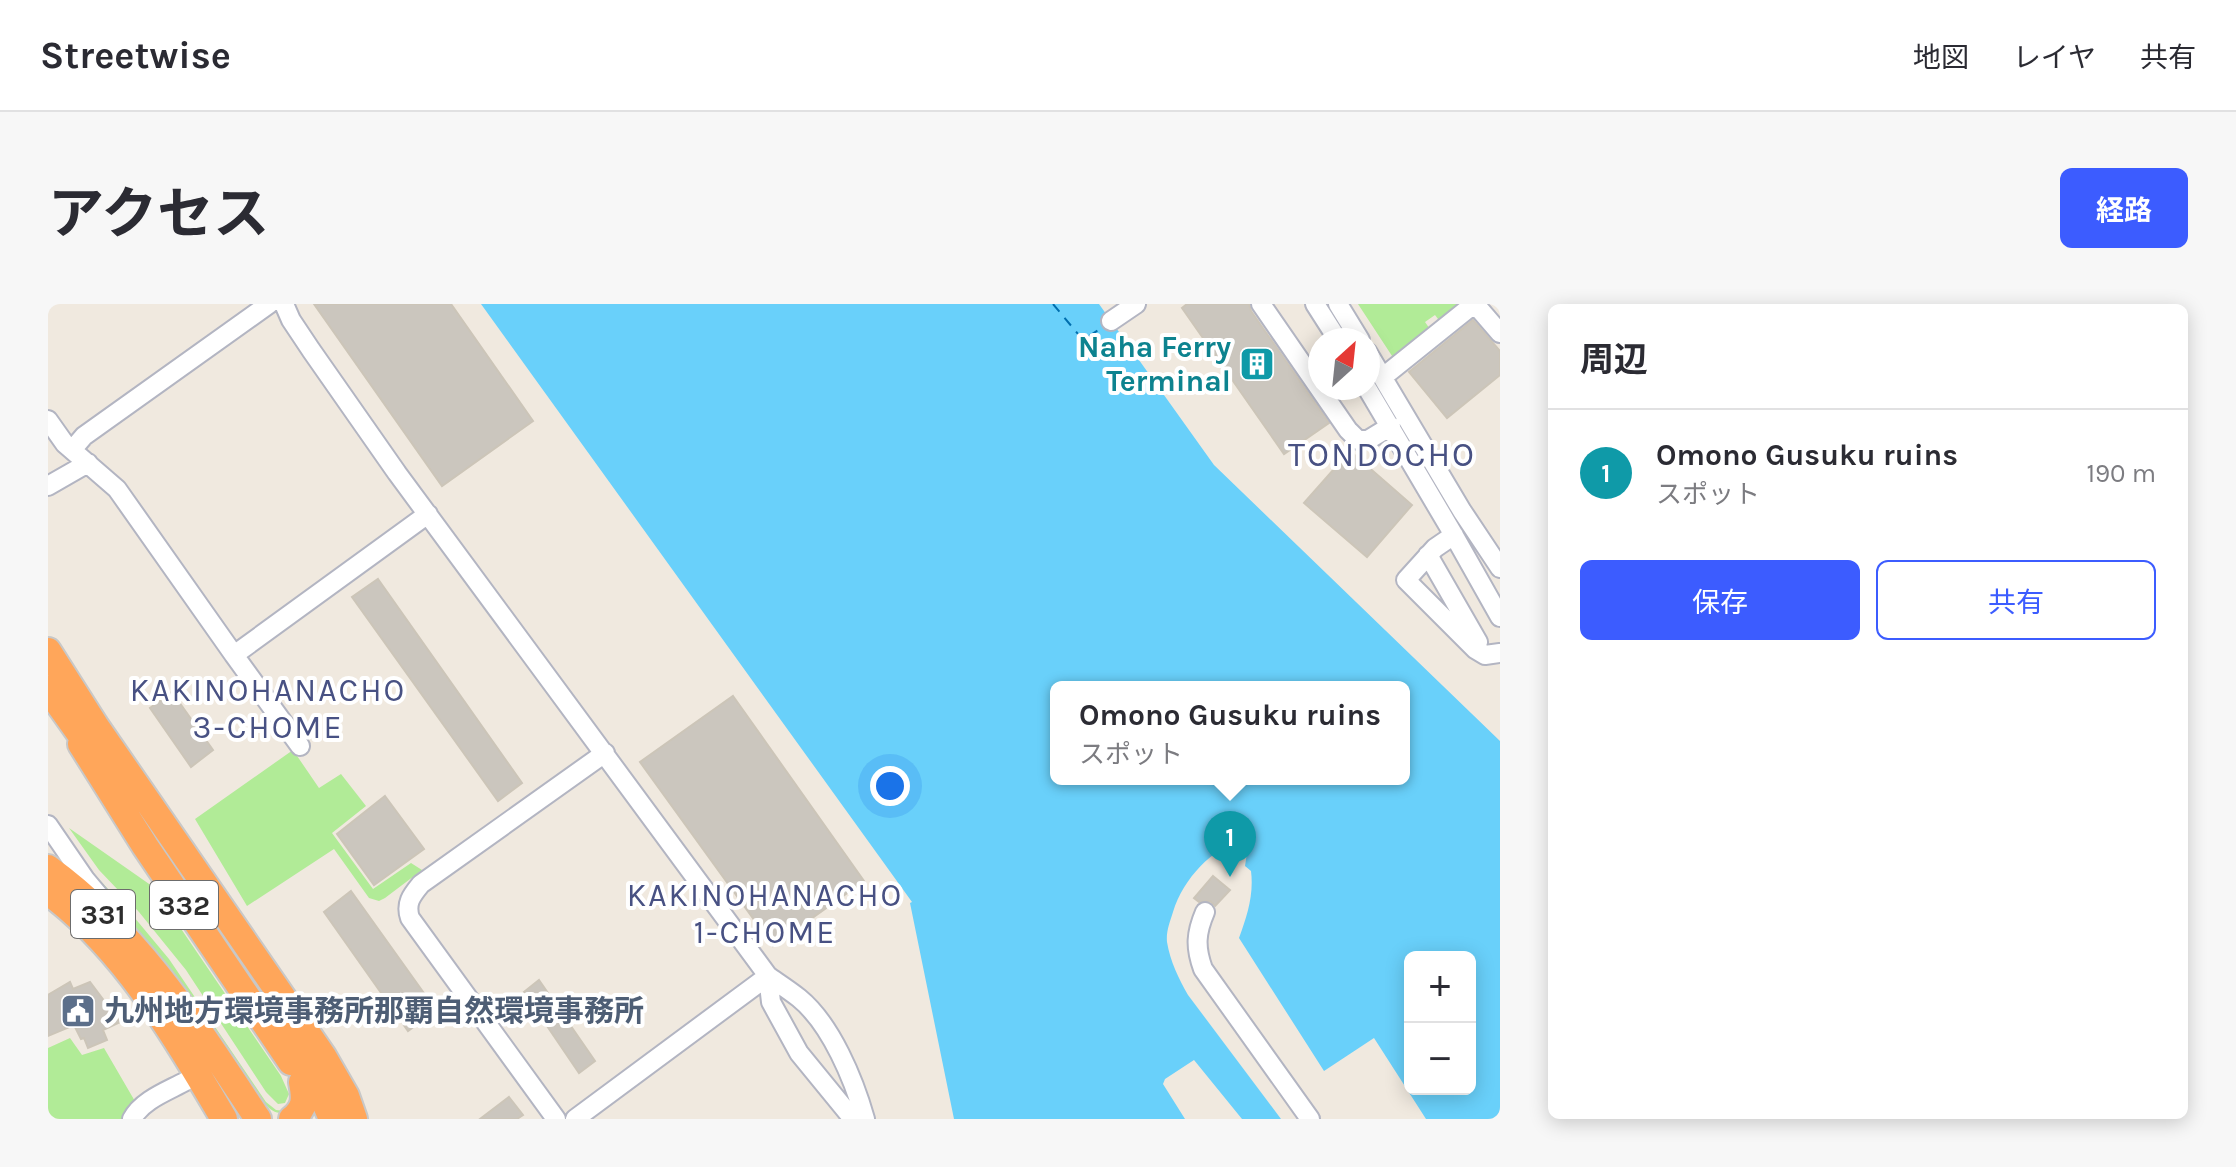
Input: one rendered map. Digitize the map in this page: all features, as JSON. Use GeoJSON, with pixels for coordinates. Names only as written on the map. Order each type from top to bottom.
{"type":"FeatureCollection","features":[{"type":"Feature","properties":{"kind":"highway","name":"332"},"geometry":{"type":"LineString","coordinates":[[48,651],[95,725],[323,1056],[346,1096],[354,1119]]}},
{"type":"Feature","properties":{"kind":"highway","name":"332"},"geometry":{"type":"LineString","coordinates":[[48,690],[270,1008],[314,1077],[332,1119]]}},
{"type":"Feature","properties":{"kind":"highway","name":"332"},"geometry":{"type":"LineString","coordinates":[[48,690],[145,846],[281,1046],[319,1119]]}},
{"type":"Feature","properties":{"kind":"highway","name":"331"},"geometry":{"type":"LineString","coordinates":[[48,868],[108,918],[151,966],[258,1119]]}},
{"type":"Feature","properties":{"kind":"highway","name":"331"},"geometry":{"type":"LineString","coordinates":[[48,892],[95,935],[134,981],[191,1063],[224,1119]]}},
{"type":"Feature","properties":{"kind":"highway","name":"331"},"geometry":{"type":"LineString","coordinates":[[48,910],[112,972],[152,1027],[209,1119]]}},
{"type":"Feature","properties":{"kind":"highway"},"geometry":{"type":"LineString","coordinates":[[215,1054],[265,1114],[275,1119]]}},
{"type":"Feature","properties":{"kind":"highway"},"geometry":{"type":"LineString","coordinates":[[323,1056],[346,1119]]}},
{"type":"Feature","properties":{"kind":"highway"},"geometry":{"type":"LineString","coordinates":[[292,1119],[304,1107],[302,1082]]}},
{"type":"Feature","properties":{"kind":"street"},"geometry":{"type":"LineString","coordinates":[[72,450],[84,436],[269,304]]}},
{"type":"Feature","properties":{"kind":"street"},"geometry":{"type":"LineString","coordinates":[[284,304],[311,350],[428,514],[768,976],[801,999],[823,1026],[847,1069],[865,1119]]}},
{"type":"Feature","properties":{"kind":"street"},"geometry":{"type":"LineString","coordinates":[[1111,321],[1136,304]]}},
{"type":"Feature","properties":{"kind":"street"},"geometry":{"type":"LineString","coordinates":[[1261,304],[1358,440],[1368,440],[1391,426]]}},
{"type":"Feature","properties":{"kind":"street"},"geometry":{"type":"LineString","coordinates":[[1315,304],[1330,328]]}},
{"type":"Feature","properties":{"kind":"street"},"geometry":{"type":"LineString","coordinates":[[1338,304],[1353,328]]}},
{"type":"Feature","properties":{"kind":"street"},"geometry":{"type":"LineString","coordinates":[[1380,379],[1475,304],[1500,333]]}},
{"type":"Feature","properties":{"kind":"street"},"geometry":{"type":"LineString","coordinates":[[1380,390],[1500,568]]}},
{"type":"Feature","properties":{"kind":"street"},"geometry":{"type":"LineString","coordinates":[[1380,396],[1391,426],[1500,617]]}},
{"type":"Feature","properties":{"kind":"street"},"geometry":{"type":"LineString","coordinates":[[48,420],[65,444],[117,489],[300,746]]}},
{"type":"Feature","properties":{"kind":"street"},"geometry":{"type":"LineString","coordinates":[[48,486],[88,463]]}},
{"type":"Feature","properties":{"kind":"street"},"geometry":{"type":"LineString","coordinates":[[234,655],[428,514]]}},
{"type":"Feature","properties":{"kind":"street"},"geometry":{"type":"LineString","coordinates":[[1454,535],[1435,548],[1406,580],[1475,649],[1492,654]]}},
{"type":"Feature","properties":{"kind":"street"},"geometry":{"type":"LineString","coordinates":[[1428,555],[1492,654]]}},
{"type":"Feature","properties":{"kind":"street"},"geometry":{"type":"LineString","coordinates":[[556,1119],[410,918],[407,909],[421,884],[605,753]]}},
{"type":"Feature","properties":{"kind":"street"},"geometry":{"type":"LineString","coordinates":[[48,825],[151,966]]}},
{"type":"Feature","properties":{"kind":"street"},"geometry":{"type":"LineString","coordinates":[[1205,912],[1196,943],[1203,969],[1310,1119]]}},
{"type":"Feature","properties":{"kind":"street"},"geometry":{"type":"LineString","coordinates":[[575,1119],[768,976]]}},
{"type":"Feature","properties":{"kind":"street"},"geometry":{"type":"LineString","coordinates":[[768,976],[771,1002],[799,1053],[853,1119]]}},
{"type":"Feature","properties":{"kind":"street"},"geometry":{"type":"LineString","coordinates":[[132,1119],[145,1104],[186,1081]]}},
{"type":"Feature","properties":{"kind":"green space"},"geometry":{"type":"Polygon","coordinates":[[[1358,304],[1458,304],[1461,308],[1441,323],[1435,315],[1425,322],[1432,332],[1394,359],[1380,338],[1380,328],[1374,328],[1358,304]]]}},
{"type":"Feature","properties":{"kind":"green space"},"geometry":{"type":"Polygon","coordinates":[[[293,750],[319,788],[341,774],[366,806],[332,833],[373,889],[411,863],[422,870],[379,901],[369,898],[334,849],[247,906],[195,819],[293,750]]]}},
{"type":"Feature","properties":{"kind":"green space"},"geometry":{"type":"Polygon","coordinates":[[[69,828],[152,886],[281,1076],[289,1094],[285,1103],[278,1104],[266,1092],[186,970],[139,912],[99,870],[69,828]]]}},
{"type":"Feature","properties":{"kind":"green space"},"geometry":{"type":"Polygon","coordinates":[[[63,833],[96,876],[169,959],[266,1102],[276,1110],[286,1111],[276,1112],[265,1104],[169,969],[107,897],[63,833]]]}},
{"type":"Feature","properties":{"kind":"green space"},"geometry":{"type":"Polygon","coordinates":[[[70,1038],[82,1055],[104,1048],[136,1103],[125,1119],[48,1119],[48,1048],[70,1038]]]}},
{"type":"Feature","properties":{"kind":"water"},"geometry":{"type":"Polygon","coordinates":[[[481,304],[1099,304],[1214,465],[1500,741],[1500,1119],[1426,1119],[1411,1095],[1476,1095],[1476,951],[1404,951],[1404,1085],[1374,1038],[1324,1071],[1239,938],[1252,888],[1251,871],[1245,866],[1249,840],[1244,836],[1210,857],[1184,887],[1173,912],[1167,942],[1175,970],[1188,995],[1281,1119],[1242,1119],[1194,1060],[1165,1079],[1163,1084],[1185,1119],[954,1119],[912,902],[481,304]]]}},
{"type":"Feature","properties":{"kind":"building"},"geometry":{"type":"Polygon","coordinates":[[[314,304],[451,304],[533,421],[442,486],[314,304]]]}},
{"type":"Feature","properties":{"kind":"building","name":"Naha Ferry Terminal"},"geometry":{"type":"Polygon","coordinates":[[[1187,304],[1249,304],[1308,393],[1308,400],[1313,400],[1329,423],[1284,454],[1182,308],[1187,304]]]}},
{"type":"Feature","properties":{"kind":"building"},"geometry":{"type":"Polygon","coordinates":[[[1473,320],[1500,351],[1500,375],[1447,418],[1409,372],[1473,320]]]}},
{"type":"Feature","properties":{"kind":"building"},"geometry":{"type":"Polygon","coordinates":[[[1350,451],[1412,505],[1367,557],[1304,503],[1350,451]]]}},
{"type":"Feature","properties":{"kind":"building"},"geometry":{"type":"Polygon","coordinates":[[[378,579],[522,783],[498,801],[352,597],[378,579]]]}},
{"type":"Feature","properties":{"kind":"building"},"geometry":{"type":"Polygon","coordinates":[[[172,692],[213,750],[191,767],[150,708],[172,692]]]}},
{"type":"Feature","properties":{"kind":"building"},"geometry":{"type":"Polygon","coordinates":[[[733,696],[864,881],[773,946],[640,762],[733,696]]]}},
{"type":"Feature","properties":{"kind":"building"},"geometry":{"type":"Polygon","coordinates":[[[385,796],[424,849],[374,885],[337,834],[385,796]]]}},
{"type":"Feature","properties":{"kind":"building"},"geometry":{"type":"Polygon","coordinates":[[[1213,876],[1230,890],[1215,906],[1210,901],[1199,902],[1194,898],[1213,876]]]}},
{"type":"Feature","properties":{"kind":"building"},"geometry":{"type":"Polygon","coordinates":[[[351,891],[436,1010],[408,1031],[324,912],[351,891]]]}},
{"type":"Feature","properties":{"kind":"building"},"geometry":{"type":"Polygon","coordinates":[[[539,980],[595,1061],[579,1073],[524,992],[539,980]]]}},
{"type":"Feature","properties":{"kind":"building"},"geometry":{"type":"Polygon","coordinates":[[[70,982],[73,989],[90,982],[120,1022],[103,1030],[107,1040],[88,1048],[74,1025],[48,1036],[48,995],[70,982]]]}},
{"type":"Feature","properties":{"kind":"building"},"geometry":{"type":"Polygon","coordinates":[[[509,1097],[523,1115],[517,1119],[480,1119],[509,1097]]]}},
{"type":"Feature","properties":{"kind":"ferry route"},"geometry":{"type":"LineString","coordinates":[[1053,304],[1083,340],[1103,327]]}},
{"type":"Feature","properties":{"kind":"place","name":"Naha Ferry Terminal"},"geometry":{"type":"Point","coordinates":[1257,364]}},
{"type":"Feature","properties":{"kind":"place","name":"Omono Gusuku ruins"},"geometry":{"type":"Point","coordinates":[1230,877]}},
{"type":"Feature","properties":{"kind":"place","name":"九州地方環境事務所那覇自然環境事務所"},"geometry":{"type":"Point","coordinates":[78,1011]}},
{"type":"Feature","properties":{"kind":"district","name":"TONDOCHO"},"geometry":{"type":"Point","coordinates":[1382,454]}},
{"type":"Feature","properties":{"kind":"district","name":"KAKINOHANACHO 3-CHOME"},"geometry":{"type":"Point","coordinates":[268,708]}},
{"type":"Feature","properties":{"kind":"district","name":"KAKINOHANACHO 1-CHOME"},"geometry":{"type":"Point","coordinates":[765,914]}}]}
